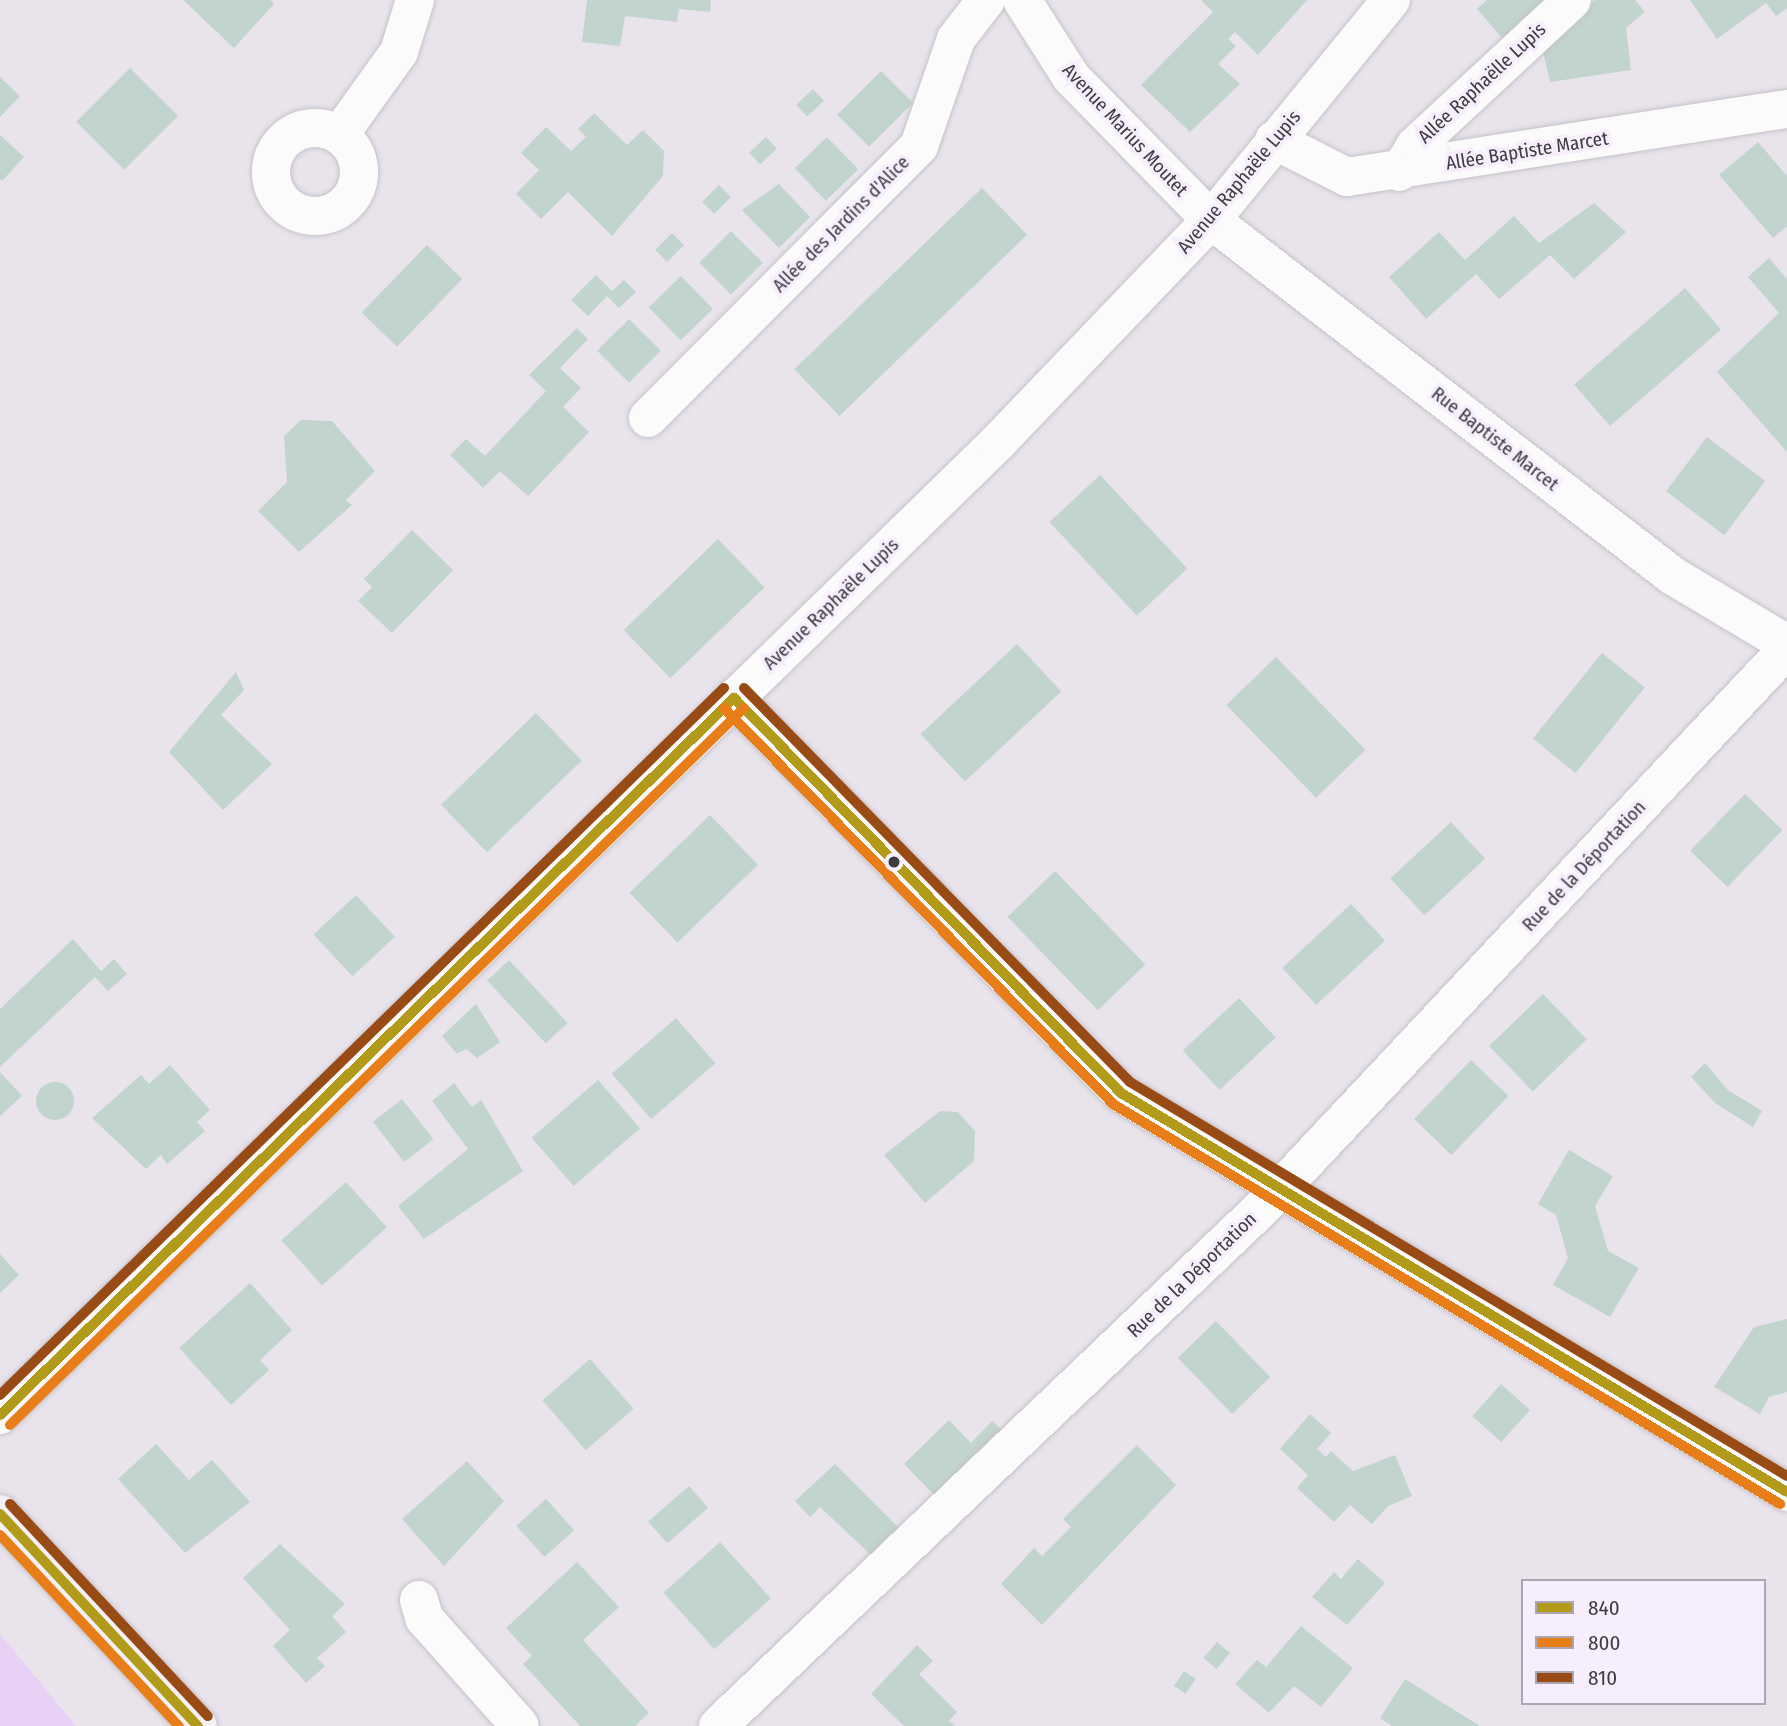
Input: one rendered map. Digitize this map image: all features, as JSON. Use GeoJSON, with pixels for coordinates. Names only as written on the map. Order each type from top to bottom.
{"type":"FeatureCollection","features":[{"type":"Feature","properties":{"kind":"main road"},"geometry":{"type":"LineString","coordinates":[[0,1514],[198,1726]]}},
{"type":"Feature","properties":{"kind":"street"},"geometry":{"type":"LineString","coordinates":[[340,134],[398,52],[415,0]]}},
{"type":"Feature","properties":{"kind":"street","name":"Allée des Jardins d'Alice"},"geometry":{"type":"LineString","coordinates":[[648,418],[919,146],[956,39],[986,0]]}},
{"type":"Feature","properties":{"kind":"street","name":"Avenue Marius Moutet"},"geometry":{"type":"LineString","coordinates":[[1021,0],[1071,77],[1211,220]]}},
{"type":"Feature","properties":{"kind":"street","name":"Avenue Raphaële Lupis"},"geometry":{"type":"LineString","coordinates":[[0,1415],[1000,440],[1211,220],[1391,0]]}},
{"type":"Feature","properties":{"kind":"street","name":"Allée Raphaëlle Lupis"},"geometry":{"type":"LineString","coordinates":[[1399,172],[1415,146],[1572,0]]}},
{"type":"Feature","properties":{"kind":"street","name":"Allée Baptiste Marcet"},"geometry":{"type":"LineString","coordinates":[[1274,140],[1348,177],[1399,172],[1787,109]]}},
{"type":"Feature","properties":{"kind":"street","name":"Rue Baptiste Marcet"},"geometry":{"type":"LineString","coordinates":[[1211,220],[1673,576],[1787,647]]}},
{"type":"Feature","properties":{"kind":"street","name":"Rue de la Déportation"},"geometry":{"type":"LineString","coordinates":[[718,1726],[1281,1187],[1787,647]]}},
{"type":"Feature","properties":{"kind":"street"},"geometry":{"type":"LineString","coordinates":[[734,698],[1080,1058],[1121,1093],[1787,1492]]}},
{"type":"Feature","properties":{"kind":"street"},"geometry":{"type":"LineString","coordinates":[[419,1600],[424,1618],[520,1726]]}},
{"type":"Feature","properties":{"kind":"shaded area"},"geometry":{"type":"Polygon","coordinates":[[[0,1634],[76,1726],[0,1726],[0,1634]]]}},
{"type":"Feature","properties":{"kind":"building"},"geometry":{"type":"Polygon","coordinates":[[[183,0],[271,0],[274,4],[234,48],[183,0]]]}},
{"type":"Feature","properties":{"kind":"building"},"geometry":{"type":"Polygon","coordinates":[[[587,0],[711,0],[710,12],[679,9],[677,22],[625,16],[620,46],[582,42],[587,0]]]}},
{"type":"Feature","properties":{"kind":"building"},"geometry":{"type":"Polygon","coordinates":[[[1201,0],[1307,0],[1258,55],[1235,32],[1228,39],[1236,46],[1218,64],[1240,84],[1190,132],[1141,85],[1213,12],[1201,0]]]}},
{"type":"Feature","properties":{"kind":"building"},"geometry":{"type":"Polygon","coordinates":[[[1487,0],[1548,0],[1508,45],[1477,9],[1487,0]]]}},
{"type":"Feature","properties":{"kind":"building"},"geometry":{"type":"Polygon","coordinates":[[[1595,0],[1635,0],[1645,12],[1626,28],[1631,70],[1550,82],[1542,47],[1595,0]]]}},
{"type":"Feature","properties":{"kind":"building"},"geometry":{"type":"Polygon","coordinates":[[[1690,0],[1787,0],[1787,8],[1776,16],[1766,3],[1717,39],[1690,0]]]}},
{"type":"Feature","properties":{"kind":"building"},"geometry":{"type":"Polygon","coordinates":[[[130,68],[178,116],[124,170],[76,122],[130,68]]]}},
{"type":"Feature","properties":{"kind":"building"},"geometry":{"type":"Polygon","coordinates":[[[881,71],[913,103],[869,147],[837,115],[881,71]]]}},
{"type":"Feature","properties":{"kind":"building"},"geometry":{"type":"Polygon","coordinates":[[[0,77],[20,96],[0,117],[0,77]]]}},
{"type":"Feature","properties":{"kind":"building"},"geometry":{"type":"Polygon","coordinates":[[[813,89],[824,101],[807,116],[796,105],[813,89]]]}},
{"type":"Feature","properties":{"kind":"building"},"geometry":{"type":"Polygon","coordinates":[[[594,113],[627,145],[643,130],[664,151],[663,176],[612,236],[568,192],[541,219],[516,194],[539,170],[521,153],[546,127],[571,151],[586,137],[578,129],[594,113]]]}},
{"type":"Feature","properties":{"kind":"building"},"geometry":{"type":"Polygon","coordinates":[[[0,135],[24,157],[2,181],[0,179],[0,135]]]}},
{"type":"Feature","properties":{"kind":"building"},"geometry":{"type":"Polygon","coordinates":[[[766,137],[777,149],[760,164],[749,153],[766,137]]]}},
{"type":"Feature","properties":{"kind":"building"},"geometry":{"type":"Polygon","coordinates":[[[827,137],[858,169],[826,201],[795,168],[827,137]]]}},
{"type":"Feature","properties":{"kind":"building"},"geometry":{"type":"Polygon","coordinates":[[[1758,142],[1787,176],[1787,226],[1773,238],[1719,175],[1758,142]]]}},
{"type":"Feature","properties":{"kind":"building"},"geometry":{"type":"Polygon","coordinates":[[[779,184],[810,217],[779,248],[742,210],[779,184]]]}},
{"type":"Feature","properties":{"kind":"building"},"geometry":{"type":"Polygon","coordinates":[[[719,185],[731,197],[714,214],[702,202],[719,185]]]}},
{"type":"Feature","properties":{"kind":"building"},"geometry":{"type":"Polygon","coordinates":[[[982,188],[1027,235],[839,416],[794,369],[982,188]]]}},
{"type":"Feature","properties":{"kind":"building"},"geometry":{"type":"Polygon","coordinates":[[[1594,203],[1626,232],[1574,279],[1550,255],[1499,299],[1476,274],[1426,319],[1389,277],[1439,232],[1465,260],[1514,216],[1539,243],[1594,203]]]}},
{"type":"Feature","properties":{"kind":"building"},"geometry":{"type":"Polygon","coordinates":[[[731,231],[763,263],[731,295],[699,263],[731,231]]]}},
{"type":"Feature","properties":{"kind":"building"},"geometry":{"type":"Polygon","coordinates":[[[672,233],[684,245],[667,262],[655,250],[672,233]]]}},
{"type":"Feature","properties":{"kind":"building"},"geometry":{"type":"Polygon","coordinates":[[[427,245],[462,279],[397,347],[362,313],[427,245]]]}},
{"type":"Feature","properties":{"kind":"building"},"geometry":{"type":"Polygon","coordinates":[[[1769,258],[1787,279],[1787,452],[1717,372],[1779,313],[1748,277],[1769,258]]]}},
{"type":"Feature","properties":{"kind":"building"},"geometry":{"type":"Polygon","coordinates":[[[596,275],[612,291],[624,280],[636,292],[619,308],[607,296],[588,316],[571,300],[596,275]]]}},
{"type":"Feature","properties":{"kind":"building"},"geometry":{"type":"Polygon","coordinates":[[[681,276],[713,309],[681,340],[649,307],[681,276]]]}},
{"type":"Feature","properties":{"kind":"building"},"geometry":{"type":"Polygon","coordinates":[[[1685,288],[1721,330],[1610,426],[1574,384],[1685,288]]]}},
{"type":"Feature","properties":{"kind":"building"},"geometry":{"type":"Polygon","coordinates":[[[629,319],[661,351],[629,383],[597,351],[629,319]]]}},
{"type":"Feature","properties":{"kind":"building"},"geometry":{"type":"Polygon","coordinates":[[[577,328],[588,339],[560,368],[581,388],[563,407],[589,432],[528,496],[500,471],[483,488],[450,455],[466,439],[485,456],[546,391],[529,375],[577,328]]]}},
{"type":"Feature","properties":{"kind":"building"},"geometry":{"type":"Polygon","coordinates":[[[301,420],[332,421],[375,471],[346,500],[352,505],[299,552],[258,511],[287,482],[284,436],[301,420]]]}},
{"type":"Feature","properties":{"kind":"building"},"geometry":{"type":"Polygon","coordinates":[[[1707,437],[1765,481],[1724,535],[1666,491],[1707,437]]]}},
{"type":"Feature","properties":{"kind":"building"},"geometry":{"type":"Polygon","coordinates":[[[1100,475],[1187,569],[1137,616],[1050,522],[1100,475]]]}},
{"type":"Feature","properties":{"kind":"building"},"geometry":{"type":"Polygon","coordinates":[[[412,530],[453,570],[392,633],[358,601],[372,587],[364,579],[412,530]]]}},
{"type":"Feature","properties":{"kind":"building"},"geometry":{"type":"Polygon","coordinates":[[[718,539],[765,587],[670,678],[624,630],[718,539]]]}},
{"type":"Feature","properties":{"kind":"building"},"geometry":{"type":"Polygon","coordinates":[[[1017,644],[1061,692],[965,782],[920,734],[1017,644]]]}},
{"type":"Feature","properties":{"kind":"building"},"geometry":{"type":"Polygon","coordinates":[[[1602,653],[1645,688],[1576,773],[1533,738],[1602,653]]]}},
{"type":"Feature","properties":{"kind":"building"},"geometry":{"type":"Polygon","coordinates":[[[1276,657],[1366,750],[1316,798],[1226,705],[1276,657]]]}},
{"type":"Feature","properties":{"kind":"building"},"geometry":{"type":"Polygon","coordinates":[[[236,672],[244,690],[221,715],[272,764],[223,810],[169,752],[236,672]]]}},
{"type":"Feature","properties":{"kind":"building"},"geometry":{"type":"Polygon","coordinates":[[[536,713],[582,760],[487,852],[441,805],[536,713]]]}},
{"type":"Feature","properties":{"kind":"building"},"geometry":{"type":"Polygon","coordinates":[[[1745,794],[1782,830],[1728,887],[1690,851],[1745,794]]]}},
{"type":"Feature","properties":{"kind":"building"},"geometry":{"type":"Polygon","coordinates":[[[710,815],[758,865],[677,942],[629,893],[710,815]]]}},
{"type":"Feature","properties":{"kind":"building"},"geometry":{"type":"Polygon","coordinates":[[[1451,822],[1485,859],[1424,915],[1390,879],[1451,822]]]}},
{"type":"Feature","properties":{"kind":"building"},"geometry":{"type":"Polygon","coordinates":[[[1055,871],[1145,965],[1098,1010],[1008,917],[1055,871]]]}},
{"type":"Feature","properties":{"kind":"building"},"geometry":{"type":"Polygon","coordinates":[[[356,895],[395,937],[352,976],[314,935],[356,895]]]}},
{"type":"Feature","properties":{"kind":"building"},"geometry":{"type":"Polygon","coordinates":[[[1351,904],[1385,941],[1316,1005],[1282,968],[1351,904]]]}},
{"type":"Feature","properties":{"kind":"building"},"geometry":{"type":"Polygon","coordinates":[[[73,939],[101,971],[114,959],[127,974],[108,991],[95,977],[0,1067],[0,1009],[73,939]]]}},
{"type":"Feature","properties":{"kind":"building"},"geometry":{"type":"Polygon","coordinates":[[[509,960],[568,1023],[546,1043],[487,980],[509,960]]]}},
{"type":"Feature","properties":{"kind":"building"},"geometry":{"type":"Polygon","coordinates":[[[1543,994],[1587,1039],[1533,1091],[1489,1046],[1543,994]]]}},
{"type":"Feature","properties":{"kind":"building"},"geometry":{"type":"Polygon","coordinates":[[[1239,998],[1276,1037],[1220,1090],[1183,1051],[1239,998]]]}},
{"type":"Feature","properties":{"kind":"building"},"geometry":{"type":"Polygon","coordinates":[[[476,1004],[500,1042],[477,1058],[466,1049],[457,1054],[442,1036],[476,1004]]]}},
{"type":"Feature","properties":{"kind":"building"},"geometry":{"type":"Polygon","coordinates":[[[676,1018],[715,1063],[651,1119],[612,1074],[676,1018]]]}},
{"type":"Feature","properties":{"kind":"building"},"geometry":{"type":"Polygon","coordinates":[[[1471,1060],[1508,1096],[1451,1155],[1414,1119],[1471,1060]]]}},
{"type":"Feature","properties":{"kind":"building"},"geometry":{"type":"Polygon","coordinates":[[[1705,1063],[1728,1090],[1762,1111],[1753,1127],[1715,1103],[1691,1077],[1705,1063]]]}},
{"type":"Feature","properties":{"kind":"building"},"geometry":{"type":"Polygon","coordinates":[[[170,1065],[210,1110],[197,1122],[205,1131],[167,1164],[161,1155],[146,1169],[92,1118],[141,1075],[149,1084],[170,1065]]]}},
{"type":"Feature","properties":{"kind":"building"},"geometry":{"type":"Polygon","coordinates":[[[0,1072],[22,1096],[0,1116],[0,1072]]]}},
{"type":"Feature","properties":{"kind":"building"},"geometry":{"type":"Polygon","coordinates":[[[598,1080],[640,1128],[574,1186],[532,1138],[598,1080]]]}},
{"type":"Feature","properties":{"kind":"building"},"geometry":{"type":"Polygon","coordinates":[[[55,1082],[68,1088],[74,1101],[68,1114],[55,1120],[42,1114],[36,1101],[42,1088],[55,1082]]]}},
{"type":"Feature","properties":{"kind":"building"},"geometry":{"type":"Polygon","coordinates":[[[454,1083],[472,1107],[481,1100],[523,1171],[424,1239],[398,1206],[468,1149],[432,1101],[454,1083]]]}},
{"type":"Feature","properties":{"kind":"building"},"geometry":{"type":"Polygon","coordinates":[[[402,1099],[433,1139],[404,1162],[373,1122],[402,1099]]]}},
{"type":"Feature","properties":{"kind":"building"},"geometry":{"type":"Polygon","coordinates":[[[940,1111],[958,1112],[975,1131],[974,1161],[925,1203],[884,1155],[940,1111]]]}},
{"type":"Feature","properties":{"kind":"building"},"geometry":{"type":"Polygon","coordinates":[[[1569,1150],[1613,1176],[1595,1206],[1608,1251],[1639,1268],[1610,1317],[1553,1285],[1568,1258],[1556,1215],[1538,1204],[1569,1150]]]}},
{"type":"Feature","properties":{"kind":"building"},"geometry":{"type":"Polygon","coordinates":[[[346,1182],[387,1227],[322,1286],[281,1240],[346,1182]]]}},
{"type":"Feature","properties":{"kind":"building"},"geometry":{"type":"Polygon","coordinates":[[[0,1254],[19,1275],[0,1293],[0,1254]]]}},
{"type":"Feature","properties":{"kind":"building"},"geometry":{"type":"Polygon","coordinates":[[[250,1283],[292,1330],[260,1360],[269,1370],[231,1405],[179,1348],[250,1283]]]}},
{"type":"Feature","properties":{"kind":"building"},"geometry":{"type":"Polygon","coordinates":[[[1787,1319],[1787,1392],[1769,1397],[1760,1414],[1714,1387],[1754,1327],[1787,1319]]]}},
{"type":"Feature","properties":{"kind":"building"},"geometry":{"type":"Polygon","coordinates":[[[1216,1321],[1270,1377],[1232,1414],[1178,1358],[1216,1321]]]}},
{"type":"Feature","properties":{"kind":"building"},"geometry":{"type":"Polygon","coordinates":[[[590,1359],[633,1409],[586,1450],[542,1400],[590,1359]]]}},
{"type":"Feature","properties":{"kind":"building"},"geometry":{"type":"Polygon","coordinates":[[[1501,1384],[1530,1410],[1501,1442],[1472,1416],[1501,1384]]]}},
{"type":"Feature","properties":{"kind":"building"},"geometry":{"type":"Polygon","coordinates":[[[1310,1414],[1331,1433],[1317,1449],[1326,1457],[1331,1451],[1353,1471],[1395,1455],[1412,1496],[1388,1506],[1372,1524],[1350,1505],[1334,1522],[1297,1488],[1308,1475],[1280,1449],[1310,1414]]]}},
{"type":"Feature","properties":{"kind":"building"},"geometry":{"type":"Polygon","coordinates":[[[949,1420],[971,1443],[992,1421],[1002,1430],[934,1495],[904,1464],[949,1420]]]}},
{"type":"Feature","properties":{"kind":"building"},"geometry":{"type":"Polygon","coordinates":[[[156,1444],[189,1480],[212,1460],[250,1502],[185,1553],[118,1479],[156,1444]]]}},
{"type":"Feature","properties":{"kind":"building"},"geometry":{"type":"Polygon","coordinates":[[[1137,1445],[1176,1485],[1042,1625],[1001,1584],[1034,1548],[1042,1556],[1071,1527],[1063,1519],[1137,1445]]]}},
{"type":"Feature","properties":{"kind":"building"},"geometry":{"type":"Polygon","coordinates":[[[467,1461],[504,1501],[444,1566],[402,1519],[467,1461]]]}},
{"type":"Feature","properties":{"kind":"building"},"geometry":{"type":"Polygon","coordinates":[[[835,1464],[900,1529],[872,1556],[820,1507],[810,1517],[795,1501],[835,1464]]]}},
{"type":"Feature","properties":{"kind":"building"},"geometry":{"type":"Polygon","coordinates":[[[689,1486],[708,1508],[667,1543],[648,1521],[689,1486]]]}},
{"type":"Feature","properties":{"kind":"building"},"geometry":{"type":"Polygon","coordinates":[[[546,1499],[574,1530],[544,1557],[516,1526],[546,1499]]]}},
{"type":"Feature","properties":{"kind":"building"},"geometry":{"type":"Polygon","coordinates":[[[720,1542],[771,1598],[714,1649],[664,1593],[720,1542]]]}},
{"type":"Feature","properties":{"kind":"building"},"geometry":{"type":"Polygon","coordinates":[[[280,1544],[345,1604],[332,1616],[346,1632],[317,1658],[325,1666],[306,1683],[273,1646],[290,1630],[243,1578],[280,1544]]]}},
{"type":"Feature","properties":{"kind":"building"},"geometry":{"type":"Polygon","coordinates":[[[1358,1559],[1385,1583],[1347,1625],[1312,1597],[1334,1572],[1341,1579],[1358,1559]]]}},
{"type":"Feature","properties":{"kind":"building"},"geometry":{"type":"Polygon","coordinates":[[[577,1562],[619,1607],[583,1640],[649,1713],[635,1726],[580,1726],[523,1664],[532,1656],[506,1628],[577,1562]]]}},
{"type":"Feature","properties":{"kind":"building"},"geometry":{"type":"Polygon","coordinates":[[[1301,1626],[1353,1668],[1321,1707],[1294,1686],[1269,1713],[1235,1684],[1257,1660],[1266,1667],[1301,1626]]]}},
{"type":"Feature","properties":{"kind":"building"},"geometry":{"type":"Polygon","coordinates":[[[1217,1642],[1230,1653],[1217,1669],[1204,1658],[1217,1642]]]}},
{"type":"Feature","properties":{"kind":"building"},"geometry":{"type":"Polygon","coordinates":[[[917,1645],[933,1661],[919,1674],[957,1712],[949,1721],[955,1726],[904,1726],[871,1694],[917,1645]]]}},
{"type":"Feature","properties":{"kind":"building"},"geometry":{"type":"Polygon","coordinates":[[[1184,1671],[1196,1679],[1186,1694],[1174,1686],[1184,1671]]]}},
{"type":"Feature","properties":{"kind":"building"},"geometry":{"type":"Polygon","coordinates":[[[1405,1679],[1480,1726],[1392,1726],[1380,1718],[1405,1679]]]}},
{"type":"Feature","properties":{"kind":"transit line","name":"810"},"geometry":{"type":"LineString","coordinates":[[0,1395],[724,688]]}},
{"type":"Feature","properties":{"kind":"transit line","name":"810"},"geometry":{"type":"LineString","coordinates":[[744,688],[1130,1082],[1787,1476]]}},
{"type":"Feature","properties":{"kind":"transit line","name":"840"},"geometry":{"type":"LineString","coordinates":[[734,698],[1121,1093],[1787,1492]]}},
{"type":"Feature","properties":{"kind":"transit line","name":"840"},"geometry":{"type":"LineString","coordinates":[[0,1415],[734,698]]}},
{"type":"Feature","properties":{"kind":"transit line","name":"800"},"geometry":{"type":"LineString","coordinates":[[724,708],[1113,1104],[1780,1504]]}},
{"type":"Feature","properties":{"kind":"transit line","name":"800"},"geometry":{"type":"LineString","coordinates":[[10,1425],[744,708]]}},
{"type":"Feature","properties":{"kind":"transit line","name":"810"},"geometry":{"type":"LineString","coordinates":[[10,1504],[208,1716]]}},
{"type":"Feature","properties":{"kind":"transit line","name":"840"},"geometry":{"type":"LineString","coordinates":[[0,1514],[198,1726]]}},
{"type":"Feature","properties":{"kind":"transit line","name":"800"},"geometry":{"type":"LineString","coordinates":[[0,1535],[179,1726]]}}]}
